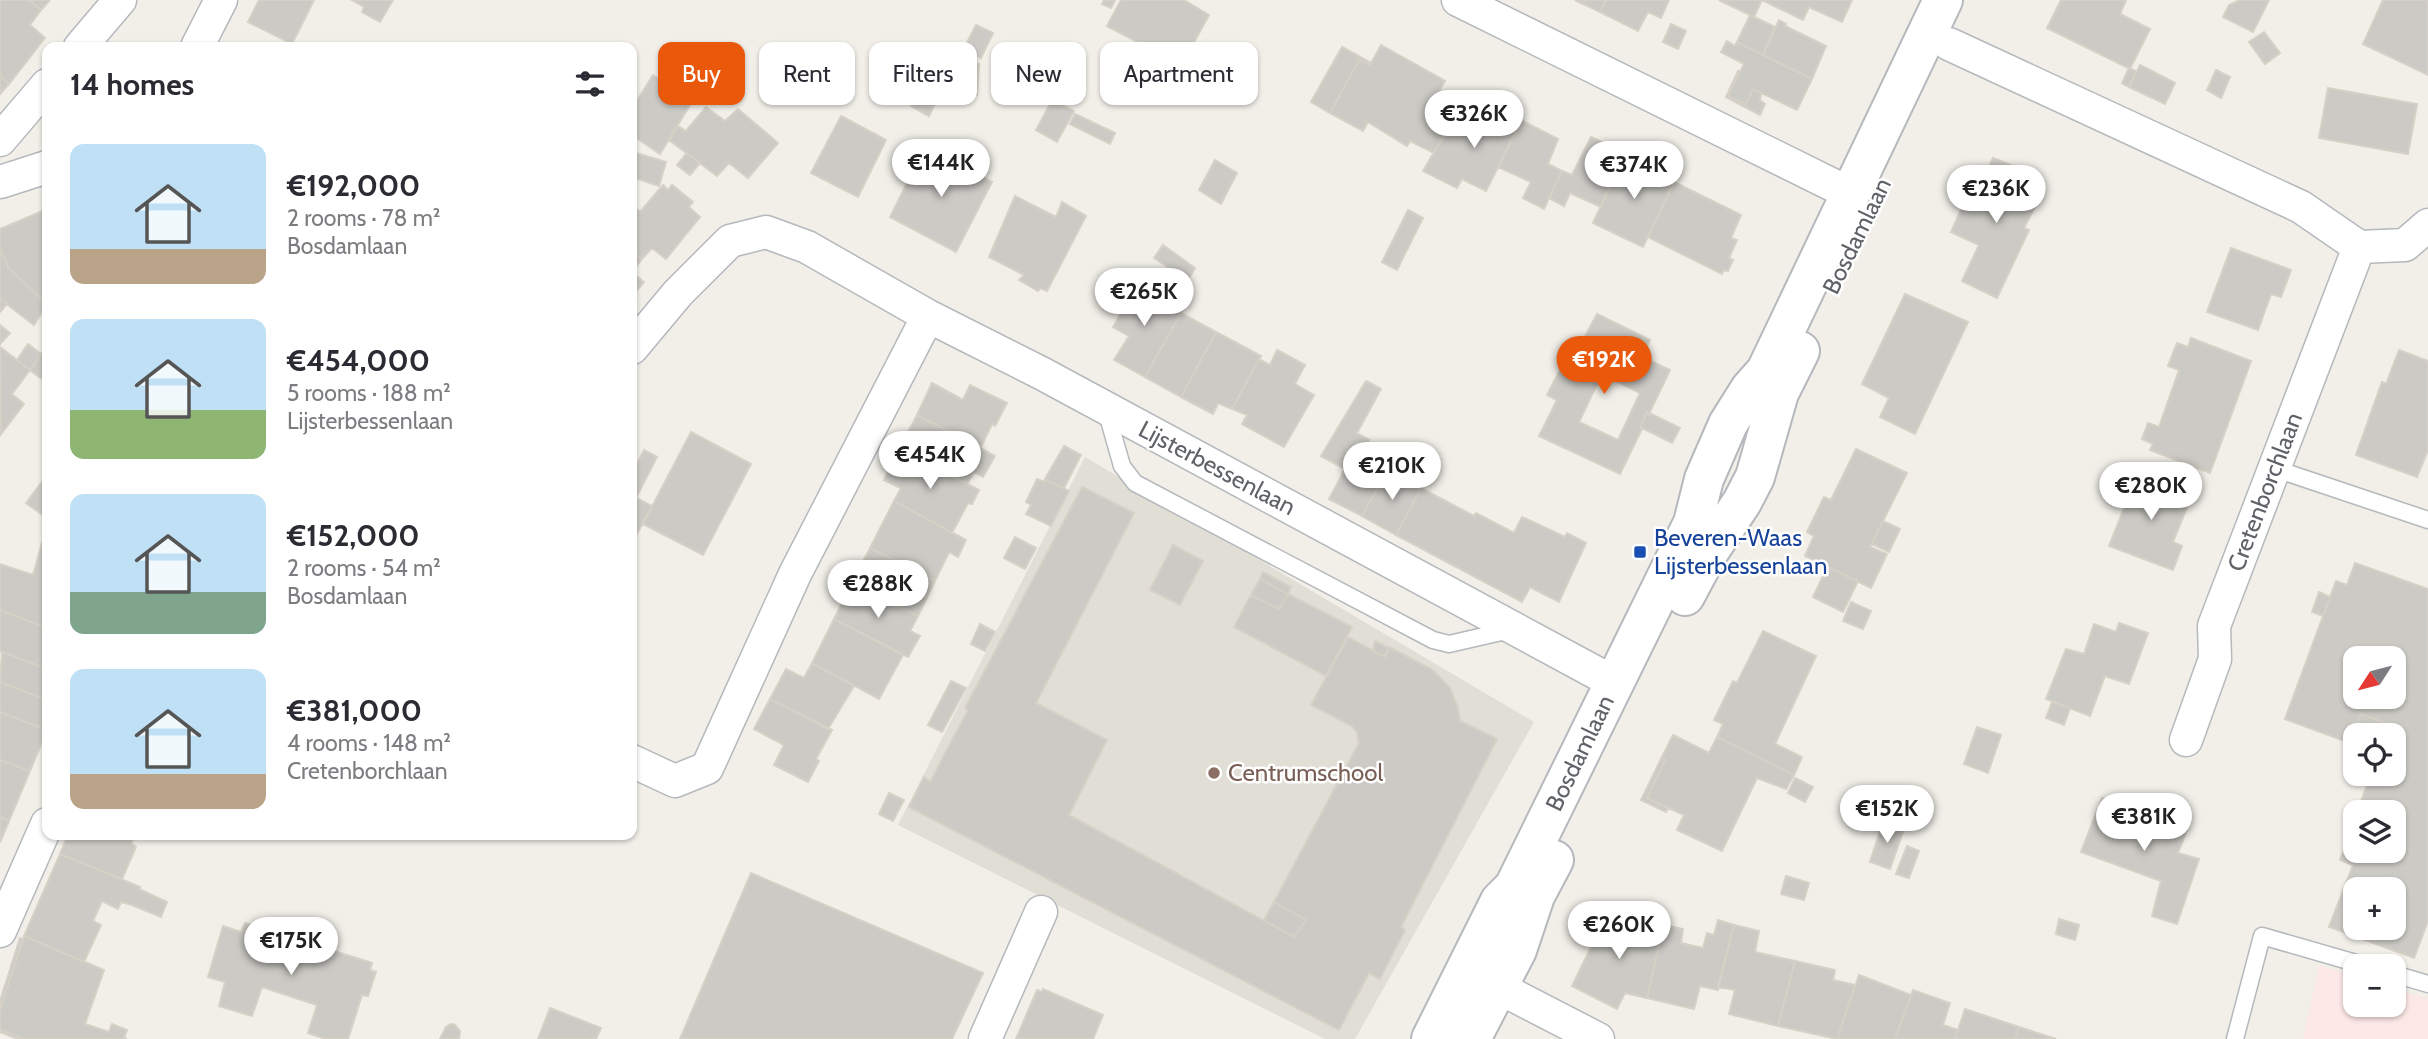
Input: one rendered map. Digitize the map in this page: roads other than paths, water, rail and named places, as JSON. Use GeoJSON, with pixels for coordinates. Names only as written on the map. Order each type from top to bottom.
{"type":"FeatureCollection","features":[{"type":"Feature","properties":{"kind":"street"},"geometry":{"type":"LineString","coordinates":[[84,42],[120,0]]}},
{"type":"Feature","properties":{"kind":"street"},"geometry":{"type":"LineString","coordinates":[[199,42],[220,0]]}},
{"type":"Feature","properties":{"kind":"street"},"geometry":{"type":"LineString","coordinates":[[1458,0],[1851,194]]}},
{"type":"Feature","properties":{"kind":"street","name":"Bosdamlaan"},"geometry":{"type":"LineString","coordinates":[[1471,1039],[1500,901],[1514,887],[1615,683],[1693,523],[1712,458],[1728,424],[1750,389],[1766,371],[1942,0]]}},
{"type":"Feature","properties":{"kind":"street","name":"Bosdamlaan"},"geometry":{"type":"LineString","coordinates":[[1431,1039],[1482,979],[1517,950],[1535,896],[1689,586],[1755,477],[1779,393],[1970,0]]}},
{"type":"Feature","properties":{"kind":"street"},"geometry":{"type":"LineString","coordinates":[[1949,44],[2301,207],[2359,247],[2405,245],[2428,225]]}},
{"type":"Feature","properties":{"kind":"street"},"geometry":{"type":"LineString","coordinates":[[0,140],[42,91]]}},
{"type":"Feature","properties":{"kind":"street"},"geometry":{"type":"LineString","coordinates":[[0,182],[42,169]]}},
{"type":"Feature","properties":{"kind":"street","name":"Lijsterbessenlaan"},"geometry":{"type":"LineString","coordinates":[[637,342],[678,293],[730,241],[766,232],[807,247],[928,316],[1106,408],[1615,683]]}},
{"type":"Feature","properties":{"kind":"street","name":"Cretenborchlaan"},"geometry":{"type":"LineString","coordinates":[[2186,740],[2215,659],[2214,626],[2359,247]]}},
{"type":"Feature","properties":{"kind":"street"},"geometry":{"type":"LineString","coordinates":[[637,763],[675,781],[707,768],[795,574],[928,316]]}},
{"type":"Feature","properties":{"kind":"street"},"geometry":{"type":"LineString","coordinates":[[1712,458],[1755,477]]}},
{"type":"Feature","properties":{"kind":"street"},"geometry":{"type":"LineString","coordinates":[[0,932],[42,835]]}},
{"type":"Feature","properties":{"kind":"street"},"geometry":{"type":"LineString","coordinates":[[985,1039],[1041,912]]}},
{"type":"Feature","properties":{"kind":"street"},"geometry":{"type":"LineString","coordinates":[[1482,979],[1598,1039]]}},
{"type":"Feature","properties":{"kind":"lane"},"geometry":{"type":"LineString","coordinates":[[1106,408],[1122,466],[1135,483],[1433,640],[1449,644],[1514,628]]}},
{"type":"Feature","properties":{"kind":"lane"},"geometry":{"type":"LineString","coordinates":[[2273,468],[2428,520]]}},
{"type":"Feature","properties":{"kind":"lane"},"geometry":{"type":"LineString","coordinates":[[2235,1039],[2262,936],[2343,959]]}},
{"type":"Feature","properties":{"kind":"lane"},"geometry":{"type":"LineString","coordinates":[[2406,978],[2428,984]]}},
{"type":"Feature","properties":{"kind":"place","name":"Beveren-Waas Lijsterbessenlaan"},"geometry":{"type":"Point","coordinates":[1640,552]}},
{"type":"Feature","properties":{"kind":"place","name":"Centrumschool"},"geometry":{"type":"Point","coordinates":[1214,773]}}]}
